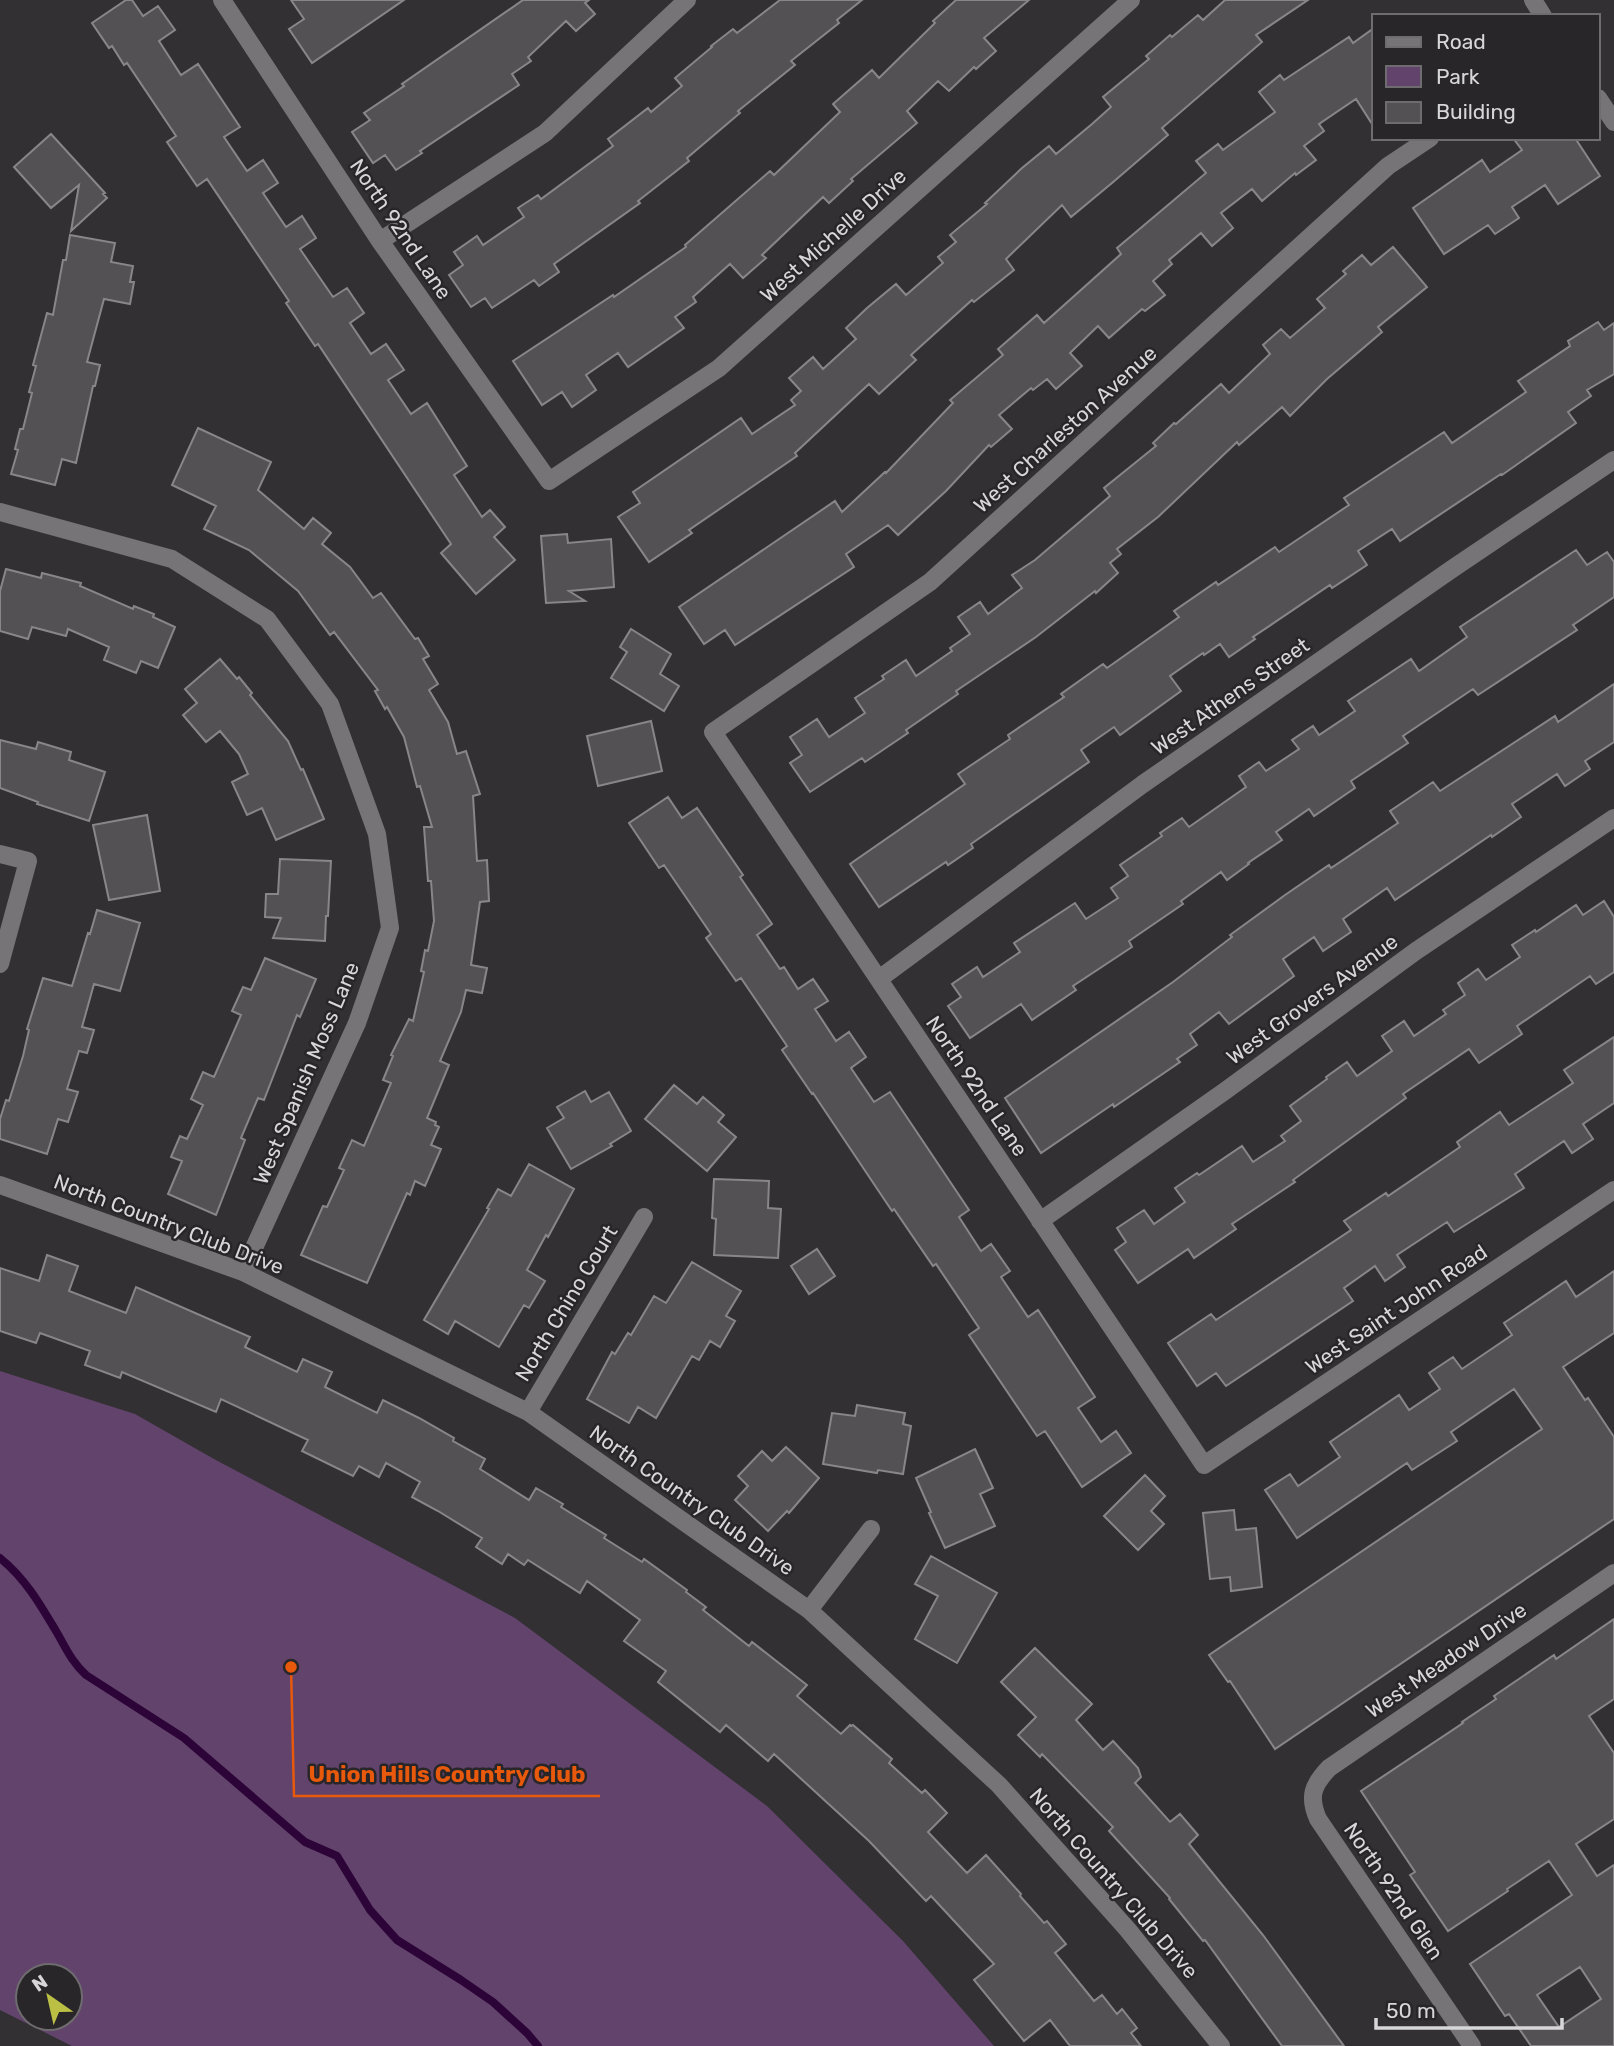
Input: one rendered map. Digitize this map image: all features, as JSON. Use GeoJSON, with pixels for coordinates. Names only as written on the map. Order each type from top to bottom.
{"type":"FeatureCollection","features":[{"type":"Feature","properties":{"kind":"street","name":"North 92nd Lane"},"geometry":{"type":"LineString","coordinates":[[222,0],[380,241],[549,481]]}},
{"type":"Feature","properties":{"kind":"street"},"geometry":{"type":"LineString","coordinates":[[380,241],[545,133],[687,0]]}},
{"type":"Feature","properties":{"kind":"street","name":"West Michelle Drive"},"geometry":{"type":"LineString","coordinates":[[549,481],[719,368],[1131,0]]}},
{"type":"Feature","properties":{"kind":"street"},"geometry":{"type":"LineString","coordinates":[[1600,101],[1614,122]]}},
{"type":"Feature","properties":{"kind":"street","name":"West Charleston Avenue"},"geometry":{"type":"LineString","coordinates":[[713,732],[930,582],[1388,166],[1427,140]]}},
{"type":"Feature","properties":{"kind":"street","name":"West Athens Street"},"geometry":{"type":"LineString","coordinates":[[879,979],[1143,784],[1614,460]]}},
{"type":"Feature","properties":{"kind":"street","name":"West Spanish Moss Lane"},"geometry":{"type":"LineString","coordinates":[[0,512],[172,559],[267,619],[330,704],[377,834],[390,928],[357,1023],[243,1272]]}},
{"type":"Feature","properties":{"kind":"street","name":"North 92nd Lane"},"geometry":{"type":"LineString","coordinates":[[713,732],[1204,1465]]}},
{"type":"Feature","properties":{"kind":"street","name":"West Grovers Avenue"},"geometry":{"type":"LineString","coordinates":[[1040,1222],[1416,951],[1614,818]]}},
{"type":"Feature","properties":{"kind":"street"},"geometry":{"type":"LineString","coordinates":[[0,854],[29,861],[0,964]]}},
{"type":"Feature","properties":{"kind":"street","name":"North Country Club Drive"},"geometry":{"type":"LineString","coordinates":[[0,1185],[243,1272],[528,1412],[809,1610],[999,1785],[1128,1930],[1221,2046]]}},
{"type":"Feature","properties":{"kind":"street","name":"West Saint John Road"},"geometry":{"type":"LineString","coordinates":[[1204,1465],[1614,1190]]}},
{"type":"Feature","properties":{"kind":"street","name":"North Chino Court"},"geometry":{"type":"LineString","coordinates":[[528,1412],[644,1217]]}},
{"type":"Feature","properties":{"kind":"street"},"geometry":{"type":"LineString","coordinates":[[809,1610],[871,1529]]}},
{"type":"Feature","properties":{"kind":"street","name":"West Meadow Drive"},"geometry":{"type":"LineString","coordinates":[[1313,1793],[1318,1780],[1329,1768],[1614,1573]]}},
{"type":"Feature","properties":{"kind":"street","name":"North 92nd Glen"},"geometry":{"type":"LineString","coordinates":[[1313,1793],[1312,1806],[1318,1819],[1472,2046]]}},
{"type":"Feature","properties":{"kind":"green space"},"geometry":{"type":"Polygon","coordinates":[[[0,1371],[135,1414],[214,1459],[515,1618],[767,1806],[903,1941],[994,2046],[72,2046],[44,2032],[84,2032],[84,1962],[14,1962],[14,2017],[0,2010],[0,1371]]]}},
{"type":"Feature","properties":{"kind":"building"},"geometry":{"type":"Polygon","coordinates":[[[126,0],[132,0],[143,16],[158,6],[175,30],[159,41],[181,75],[198,64],[240,127],[224,137],[247,171],[263,160],[278,183],[263,193],[286,227],[302,216],[316,238],[300,249],[333,297],[347,288],[364,313],[350,323],[371,354],[386,344],[404,370],[388,380],[411,414],[427,403],[467,466],[454,475],[482,517],[490,510],[505,527],[494,537],[515,560],[476,594],[441,553],[451,544],[318,344],[315,346],[286,303],[289,301],[207,179],[197,186],[167,142],[176,136],[127,63],[124,65],[112,46],[109,48],[92,23],[126,0]]]}},
{"type":"Feature","properties":{"kind":"building"},"geometry":{"type":"Polygon","coordinates":[[[291,0],[404,0],[312,63],[289,29],[304,19],[291,0]]]}},
{"type":"Feature","properties":{"kind":"building"},"geometry":{"type":"Polygon","coordinates":[[[523,0],[589,0],[585,3],[595,14],[576,31],[566,21],[528,57],[531,61],[512,74],[519,85],[420,151],[422,153],[396,170],[385,155],[373,163],[352,132],[370,120],[364,113],[523,0]]]}},
{"type":"Feature","properties":{"kind":"building"},"geometry":{"type":"Polygon","coordinates":[[[780,0],[862,0],[837,20],[839,23],[791,61],[795,65],[738,111],[740,113],[687,158],[689,161],[638,201],[640,203],[554,264],[559,272],[539,286],[534,280],[492,308],[485,298],[471,307],[449,275],[463,265],[454,252],[477,236],[483,245],[524,217],[518,208],[538,195],[541,199],[613,146],[608,139],[648,108],[651,112],[682,86],[675,78],[711,46],[733,29],[737,33],[780,0]]]}},
{"type":"Feature","properties":{"kind":"building"},"geometry":{"type":"Polygon","coordinates":[[[956,0],[1029,0],[984,38],[996,51],[949,91],[938,81],[907,111],[917,123],[851,179],[853,181],[829,203],[823,197],[762,255],[766,258],[743,278],[730,264],[693,297],[696,302],[675,317],[684,328],[628,367],[618,353],[586,375],[596,390],[572,407],[562,392],[542,405],[513,361],[613,295],[614,297],[686,247],[685,245],[770,171],[774,175],[840,112],[833,104],[872,70],[879,78],[956,0]]]}},
{"type":"Feature","properties":{"kind":"building"},"geometry":{"type":"Polygon","coordinates":[[[1225,0],[1308,0],[1256,35],[1262,42],[1162,128],[1168,135],[1112,183],[1071,217],[1062,205],[1006,259],[1014,270],[974,302],[972,300],[911,355],[916,360],[879,394],[869,384],[795,453],[797,456],[689,530],[692,533],[649,562],[618,517],[640,503],[633,492],[741,418],[752,434],[795,405],[791,400],[801,391],[789,378],[813,357],[823,369],[856,339],[846,328],[867,308],[896,284],[906,295],[943,263],[938,257],[956,242],[950,235],[987,204],[985,203],[1022,168],[1049,146],[1056,154],[1111,107],[1103,97],[1149,59],[1146,56],[1198,15],[1203,20],[1225,0]]]}},
{"type":"Feature","properties":{"kind":"building"},"geometry":{"type":"Polygon","coordinates":[[[1372,29],[1372,124],[1356,99],[1319,124],[1324,131],[1304,146],[1316,160],[1296,175],[1295,173],[1262,201],[1252,189],[1221,213],[1233,228],[1212,246],[1201,233],[1169,260],[1172,264],[1153,281],[1165,295],[1145,311],[1142,309],[1109,338],[1098,326],[1070,353],[1082,366],[1056,389],[1047,379],[1033,390],[1031,388],[999,415],[1012,429],[991,447],[989,445],[946,491],[898,535],[888,525],[846,554],[854,567],[735,645],[725,630],[704,644],[679,607],[835,501],[842,512],[886,473],[953,403],[950,400],[1003,355],[998,349],[1037,315],[1044,323],[1121,254],[1117,248],[1206,173],[1196,161],[1218,144],[1223,150],[1275,112],[1259,92],[1280,75],[1284,80],[1349,37],[1353,43],[1372,29]]]}},
{"type":"Feature","properties":{"kind":"building"},"geometry":{"type":"Polygon","coordinates":[[[51,134],[107,198],[71,231],[79,185],[51,208],[14,167],[51,134]]]}},
{"type":"Feature","properties":{"kind":"building"},"geometry":{"type":"Polygon","coordinates":[[[1514,140],[1576,140],[1600,176],[1558,204],[1545,185],[1512,207],[1519,218],[1495,234],[1488,225],[1444,254],[1413,208],[1482,160],[1490,172],[1522,150],[1514,140]]]}},
{"type":"Feature","properties":{"kind":"building"},"geometry":{"type":"Polygon","coordinates":[[[70,235],[115,243],[111,262],[133,266],[130,282],[134,282],[130,304],[104,299],[87,362],[100,365],[76,463],[62,459],[55,485],[11,474],[18,450],[15,449],[20,429],[23,429],[32,393],[29,392],[36,366],[33,365],[47,313],[53,315],[70,235]]]}},
{"type":"Feature","properties":{"kind":"building"},"geometry":{"type":"Polygon","coordinates":[[[1393,247],[1427,287],[1378,327],[1382,332],[1327,379],[1290,416],[1282,407],[1239,445],[1237,442],[1158,517],[1117,549],[1121,554],[1110,563],[1118,573],[1096,593],[1095,591],[1036,637],[956,691],[958,694],[906,730],[908,733],[865,762],[862,758],[810,792],[790,763],[802,755],[790,737],[817,719],[829,737],[865,713],[855,698],[884,679],[882,676],[906,660],[916,676],[952,651],[950,648],[970,634],[958,617],[980,602],[988,614],[1022,588],[1012,575],[1035,560],[1110,496],[1104,488],[1156,446],[1153,443],[1174,423],[1221,384],[1229,393],[1270,354],[1263,345],[1281,329],[1290,338],[1325,308],[1317,299],[1346,274],[1343,271],[1362,255],[1371,265],[1393,247]]]}},
{"type":"Feature","properties":{"kind":"building"},"geometry":{"type":"Polygon","coordinates":[[[1598,322],[1604,330],[1614,323],[1614,374],[1587,390],[1591,396],[1568,412],[1576,423],[1400,541],[1392,529],[1358,551],[1367,565],[1332,588],[1330,585],[1253,637],[1255,639],[1229,657],[1220,644],[1204,655],[1203,653],[1170,676],[1181,691],[1120,735],[1114,727],[1081,750],[1089,762],[971,844],[973,848],[948,865],[946,862],[879,907],[850,864],[965,784],[958,774],[1010,739],[1008,735],[1064,697],[1061,694],[1103,664],[1107,668],[1179,617],[1174,611],[1216,582],[1218,585],[1275,547],[1279,552],[1349,505],[1344,498],[1444,432],[1452,443],[1526,392],[1518,381],[1570,346],[1568,341],[1598,322]]]}},
{"type":"Feature","properties":{"kind":"building"},"geometry":{"type":"Polygon","coordinates":[[[198,428],[271,462],[258,490],[304,529],[313,518],[331,533],[322,544],[350,567],[373,598],[381,593],[415,639],[418,638],[429,656],[423,659],[438,684],[429,690],[448,722],[457,754],[466,751],[480,794],[473,796],[477,861],[487,860],[489,901],[480,902],[471,965],[487,968],[482,993],[466,990],[461,1012],[440,1061],[449,1065],[427,1118],[436,1122],[435,1125],[439,1127],[431,1145],[441,1149],[425,1186],[415,1181],[410,1195],[407,1193],[367,1283],[301,1255],[323,1206],[327,1207],[344,1170],[339,1168],[352,1140],[364,1146],[391,1083],[383,1080],[393,1056],[391,1055],[409,1019],[413,1021],[424,972],[421,971],[425,950],[428,951],[434,921],[424,827],[432,827],[420,786],[417,787],[404,737],[375,691],[378,690],[334,632],[330,635],[298,591],[249,550],[204,529],[216,506],[172,485],[198,428]]]}},
{"type":"Feature","properties":{"kind":"building"},"geometry":{"type":"Polygon","coordinates":[[[567,534],[568,543],[611,539],[614,587],[569,591],[585,601],[546,603],[541,536],[567,534]]]}},
{"type":"Feature","properties":{"kind":"building"},"geometry":{"type":"Polygon","coordinates":[[[1576,550],[1587,565],[1607,552],[1614,562],[1614,597],[1573,625],[1577,630],[1478,695],[1473,689],[1403,736],[1408,743],[1351,781],[1355,788],[1314,816],[1309,809],[1276,832],[1282,840],[1227,880],[1221,872],[1181,901],[1183,904],[1129,941],[1132,947],[1073,986],[1076,990],[1032,1020],[1021,1004],[970,1038],[948,1006],[961,997],[952,984],[977,967],[983,977],[1020,952],[1014,943],[1075,903],[1086,919],[1118,898],[1111,888],[1128,876],[1120,865],[1162,836],[1160,833],[1182,818],[1189,827],[1246,787],[1239,776],[1259,762],[1266,771],[1299,749],[1292,740],[1313,726],[1319,735],[1355,711],[1348,701],[1411,659],[1419,671],[1467,637],[1460,627],[1576,550]]]}},
{"type":"Feature","properties":{"kind":"building"},"geometry":{"type":"Polygon","coordinates":[[[6,569],[41,578],[42,573],[81,583],[80,586],[133,609],[134,606],[154,614],[153,617],[175,627],[158,668],[141,661],[136,673],[104,660],[109,647],[68,629],[66,636],[32,627],[28,639],[0,631],[0,591],[6,569]]]}},
{"type":"Feature","properties":{"kind":"building"},"geometry":{"type":"Polygon","coordinates":[[[631,629],[671,654],[660,674],[679,686],[664,711],[611,678],[627,652],[620,647],[631,629]]]}},
{"type":"Feature","properties":{"kind":"building"},"geometry":{"type":"Polygon","coordinates":[[[220,659],[237,679],[239,677],[252,693],[250,695],[288,741],[324,819],[276,840],[262,808],[247,815],[232,782],[248,774],[239,754],[220,731],[206,742],[183,715],[197,703],[185,689],[220,659]]]}},
{"type":"Feature","properties":{"kind":"building"},"geometry":{"type":"Polygon","coordinates":[[[1614,684],[1614,742],[1585,761],[1590,769],[1565,786],[1557,774],[1512,804],[1521,817],[1395,900],[1387,888],[1343,919],[1351,932],[1323,951],[1314,937],[1283,959],[1294,976],[1229,1024],[1219,1012],[1190,1034],[1197,1045],[1177,1059],[1180,1062],[1041,1153],[1005,1098],[1173,982],[1232,937],[1230,935],[1285,895],[1398,823],[1390,811],[1433,782],[1440,791],[1555,716],[1558,722],[1614,684]]]}},
{"type":"Feature","properties":{"kind":"building"},"geometry":{"type":"Polygon","coordinates":[[[651,721],[662,771],[598,786],[587,736],[651,721]]]}},
{"type":"Feature","properties":{"kind":"building"},"geometry":{"type":"Polygon","coordinates":[[[0,740],[36,749],[38,742],[71,752],[69,760],[105,772],[89,821],[37,804],[38,802],[0,788],[0,740]]]}},
{"type":"Feature","properties":{"kind":"building"},"geometry":{"type":"Polygon","coordinates":[[[668,797],[682,818],[697,808],[743,875],[740,877],[772,924],[757,935],[780,969],[784,967],[798,989],[813,979],[828,1001],[815,1009],[836,1041],[849,1032],[866,1057],[851,1068],[874,1102],[890,1092],[969,1210],[959,1217],[981,1251],[991,1244],[1010,1271],[1001,1277],[1028,1317],[1038,1310],[1095,1397],[1078,1408],[1101,1442],[1116,1431],[1131,1453],[1082,1487],[1045,1431],[1037,1436],[969,1335],[979,1328],[936,1264],[933,1266],[894,1209],[892,1211],[782,1050],[787,1046],[741,978],[736,981],[706,938],[711,934],[664,865],[659,868],[629,823],[668,797]]]}},
{"type":"Feature","properties":{"kind":"building"},"geometry":{"type":"Polygon","coordinates":[[[147,815],[160,891],[109,900],[93,825],[147,815]]]}},
{"type":"Feature","properties":{"kind":"building"},"geometry":{"type":"Polygon","coordinates":[[[280,859],[331,861],[325,941],[273,938],[281,918],[265,917],[266,894],[278,894],[280,859]]]}},
{"type":"Feature","properties":{"kind":"building"},"geometry":{"type":"Polygon","coordinates":[[[1604,901],[1614,917],[1614,972],[1596,984],[1590,976],[1517,1026],[1522,1034],[1479,1063],[1469,1049],[1403,1094],[1406,1098],[1293,1180],[1295,1182],[1232,1224],[1236,1229],[1194,1258],[1188,1249],[1138,1283],[1115,1250],[1126,1242],[1117,1228],[1144,1210],[1154,1224],[1185,1202],[1175,1188],[1242,1146],[1253,1162],[1285,1141],[1281,1136],[1301,1121],[1290,1106],[1327,1079],[1326,1077],[1347,1062],[1357,1076],[1392,1051],[1382,1036],[1404,1021],[1414,1036],[1446,1014],[1443,1010],[1465,995],[1458,983],[1478,969],[1486,980],[1520,957],[1512,945],[1576,905],[1583,915],[1604,901]]]}},
{"type":"Feature","properties":{"kind":"building"},"geometry":{"type":"Polygon","coordinates":[[[97,910],[140,923],[120,991],[94,984],[82,1027],[94,1030],[87,1053],[79,1051],[67,1089],[78,1092],[68,1122],[58,1119],[47,1154],[0,1139],[0,1119],[6,1100],[9,1101],[23,1056],[29,1030],[27,1029],[43,978],[72,986],[97,910]]]}},
{"type":"Feature","properties":{"kind":"building"},"geometry":{"type":"Polygon","coordinates":[[[265,958],[316,979],[300,1017],[297,1015],[264,1100],[258,1098],[241,1138],[245,1140],[216,1215],[168,1194],[182,1161],[171,1157],[180,1136],[187,1139],[203,1105],[191,1099],[203,1072],[214,1077],[241,1015],[232,1011],[243,987],[251,990],[265,958]]]}},
{"type":"Feature","properties":{"kind":"building"},"geometry":{"type":"Polygon","coordinates":[[[1614,1037],[1614,1103],[1583,1124],[1593,1139],[1572,1153],[1564,1141],[1515,1174],[1524,1188],[1454,1232],[1447,1222],[1397,1255],[1405,1267],[1385,1281],[1375,1266],[1344,1288],[1353,1301],[1226,1386],[1216,1373],[1197,1386],[1168,1343],[1211,1314],[1216,1320],[1351,1230],[1344,1221],[1386,1193],[1388,1196],[1460,1147],[1457,1142],[1500,1112],[1509,1125],[1573,1083],[1564,1070],[1614,1037]]]}},
{"type":"Feature","properties":{"kind":"building"},"geometry":{"type":"Polygon","coordinates":[[[674,1085],[697,1104],[703,1097],[724,1115],[718,1122],[736,1137],[707,1171],[645,1119],[674,1085]]]}},
{"type":"Feature","properties":{"kind":"building"},"geometry":{"type":"Polygon","coordinates":[[[585,1091],[591,1102],[609,1092],[631,1131],[610,1144],[612,1146],[571,1169],[547,1128],[564,1118],[557,1107],[585,1091]]]}},
{"type":"Feature","properties":{"kind":"building"},"geometry":{"type":"Polygon","coordinates":[[[529,1164],[574,1189],[527,1270],[545,1281],[529,1308],[524,1305],[499,1347],[455,1321],[448,1334],[424,1320],[498,1189],[511,1196],[529,1164]]]}},
{"type":"Feature","properties":{"kind":"building"},"geometry":{"type":"Polygon","coordinates":[[[714,1179],[769,1181],[768,1208],[781,1209],[778,1258],[714,1255],[714,1179]]]}},
{"type":"Feature","properties":{"kind":"building"},"geometry":{"type":"Polygon","coordinates":[[[817,1249],[835,1276],[809,1294],[791,1266],[817,1249]]]}},
{"type":"Feature","properties":{"kind":"building"},"geometry":{"type":"Polygon","coordinates":[[[47,1255],[78,1266],[69,1291],[126,1313],[136,1287],[250,1337],[245,1347],[297,1372],[303,1359],[332,1372],[325,1387],[377,1413],[383,1400],[419,1418],[485,1459],[480,1469],[529,1500],[536,1488],[606,1535],[604,1538],[642,1562],[644,1559],[687,1590],[686,1592],[706,1607],[703,1610],[749,1646],[752,1642],[807,1685],[797,1696],[841,1734],[853,1725],[892,1759],[889,1763],[922,1793],[925,1790],[947,1813],[928,1832],[967,1873],[986,1855],[1044,1923],[1047,1921],[1066,1944],[1055,1953],[1094,2001],[1102,1995],[1117,2014],[1122,2009],[1137,2028],[1131,2033],[1141,2046],[1070,2046],[1050,2020],[1024,2041],[974,1980],[994,1964],[931,1896],[926,1901],[869,1841],[774,1754],[768,1761],[726,1725],[720,1732],[658,1682],[666,1671],[624,1641],[640,1620],[587,1581],[580,1593],[528,1560],[524,1565],[508,1554],[502,1564],[476,1547],[482,1538],[412,1497],[420,1482],[386,1463],[379,1477],[359,1466],[353,1476],[302,1451],[308,1440],[221,1399],[216,1412],[122,1372],[120,1378],[85,1365],[90,1351],[40,1333],[36,1343],[0,1331],[0,1268],[39,1281],[47,1255]]]}},
{"type":"Feature","properties":{"kind":"building"},"geometry":{"type":"Polygon","coordinates":[[[692,1262],[741,1291],[726,1316],[735,1321],[720,1347],[710,1341],[699,1360],[692,1356],[656,1418],[638,1407],[629,1423],[587,1399],[612,1352],[615,1354],[628,1333],[631,1335],[654,1296],[666,1303],[692,1262]]]}},
{"type":"Feature","properties":{"kind":"building"},"geometry":{"type":"Polygon","coordinates":[[[1614,1271],[1614,1333],[1563,1367],[1614,1437],[1614,1519],[1275,1749],[1230,1681],[1228,1682],[1209,1655],[1542,1429],[1514,1389],[1451,1432],[1457,1441],[1412,1470],[1407,1463],[1297,1538],[1265,1490],[1290,1474],[1298,1486],[1340,1457],[1330,1442],[1399,1395],[1409,1410],[1440,1389],[1429,1373],[1453,1357],[1462,1369],[1512,1335],[1504,1323],[1566,1281],[1576,1297],[1614,1271]]]}},
{"type":"Feature","properties":{"kind":"building"},"geometry":{"type":"Polygon","coordinates":[[[857,1405],[905,1413],[903,1424],[911,1426],[903,1474],[878,1470],[877,1473],[823,1464],[832,1413],[855,1416],[857,1405]]]}},
{"type":"Feature","properties":{"kind":"building"},"geometry":{"type":"Polygon","coordinates":[[[786,1447],[819,1478],[789,1513],[787,1511],[768,1531],[735,1500],[748,1486],[738,1476],[762,1451],[772,1461],[786,1447]]]}},
{"type":"Feature","properties":{"kind":"building"},"geometry":{"type":"Polygon","coordinates":[[[975,1449],[993,1488],[980,1494],[995,1526],[945,1548],[916,1478],[975,1449]]]}},
{"type":"Feature","properties":{"kind":"building"},"geometry":{"type":"Polygon","coordinates":[[[1145,1475],[1165,1496],[1151,1511],[1164,1524],[1138,1550],[1104,1516],[1145,1475]]]}},
{"type":"Feature","properties":{"kind":"building"},"geometry":{"type":"Polygon","coordinates":[[[1234,1510],[1236,1530],[1256,1528],[1262,1587],[1231,1591],[1230,1577],[1210,1579],[1203,1513],[1234,1510]]]}},
{"type":"Feature","properties":{"kind":"building"},"geometry":{"type":"Polygon","coordinates":[[[931,1556],[997,1593],[957,1663],[915,1639],[938,1596],[915,1584],[931,1556]]]}},
{"type":"Feature","properties":{"kind":"building"},"geometry":{"type":"Polygon","coordinates":[[[1614,1619],[1614,1699],[1589,1716],[1614,1753],[1614,1819],[1576,1844],[1597,1876],[1614,1865],[1614,2046],[1531,2046],[1509,2014],[1505,2016],[1470,1964],[1572,1895],[1549,1861],[1448,1931],[1410,1875],[1415,1872],[1361,1791],[1463,1723],[1496,1699],[1494,1696],[1554,1655],[1556,1659],[1614,1619]],[[1580,1967],[1537,1995],[1559,2027],[1601,1999],[1580,1967]]]}},
{"type":"Feature","properties":{"kind":"building"},"geometry":{"type":"Polygon","coordinates":[[[1035,1648],[1092,1704],[1076,1720],[1103,1750],[1113,1741],[1138,1768],[1141,1777],[1135,1783],[1170,1822],[1180,1814],[1198,1835],[1189,1844],[1263,1935],[1344,2046],[1282,2046],[1205,1940],[1203,1941],[1170,1898],[1109,1831],[1113,1827],[1042,1754],[1040,1757],[1018,1735],[1036,1717],[1001,1682],[1035,1648]]]}},
{"type":"Feature","properties":{"kind":"waterway"},"geometry":{"type":"LineString","coordinates":[[0,1558],[31,1592],[86,1675],[184,1738],[305,1842],[337,1856],[370,1910],[397,1940],[493,2002],[538,2046]]}},
{"type":"Feature","properties":{"kind":"place","name":"Union Hills Country Club"},"geometry":{"type":"Point","coordinates":[291,1667]}}]}
